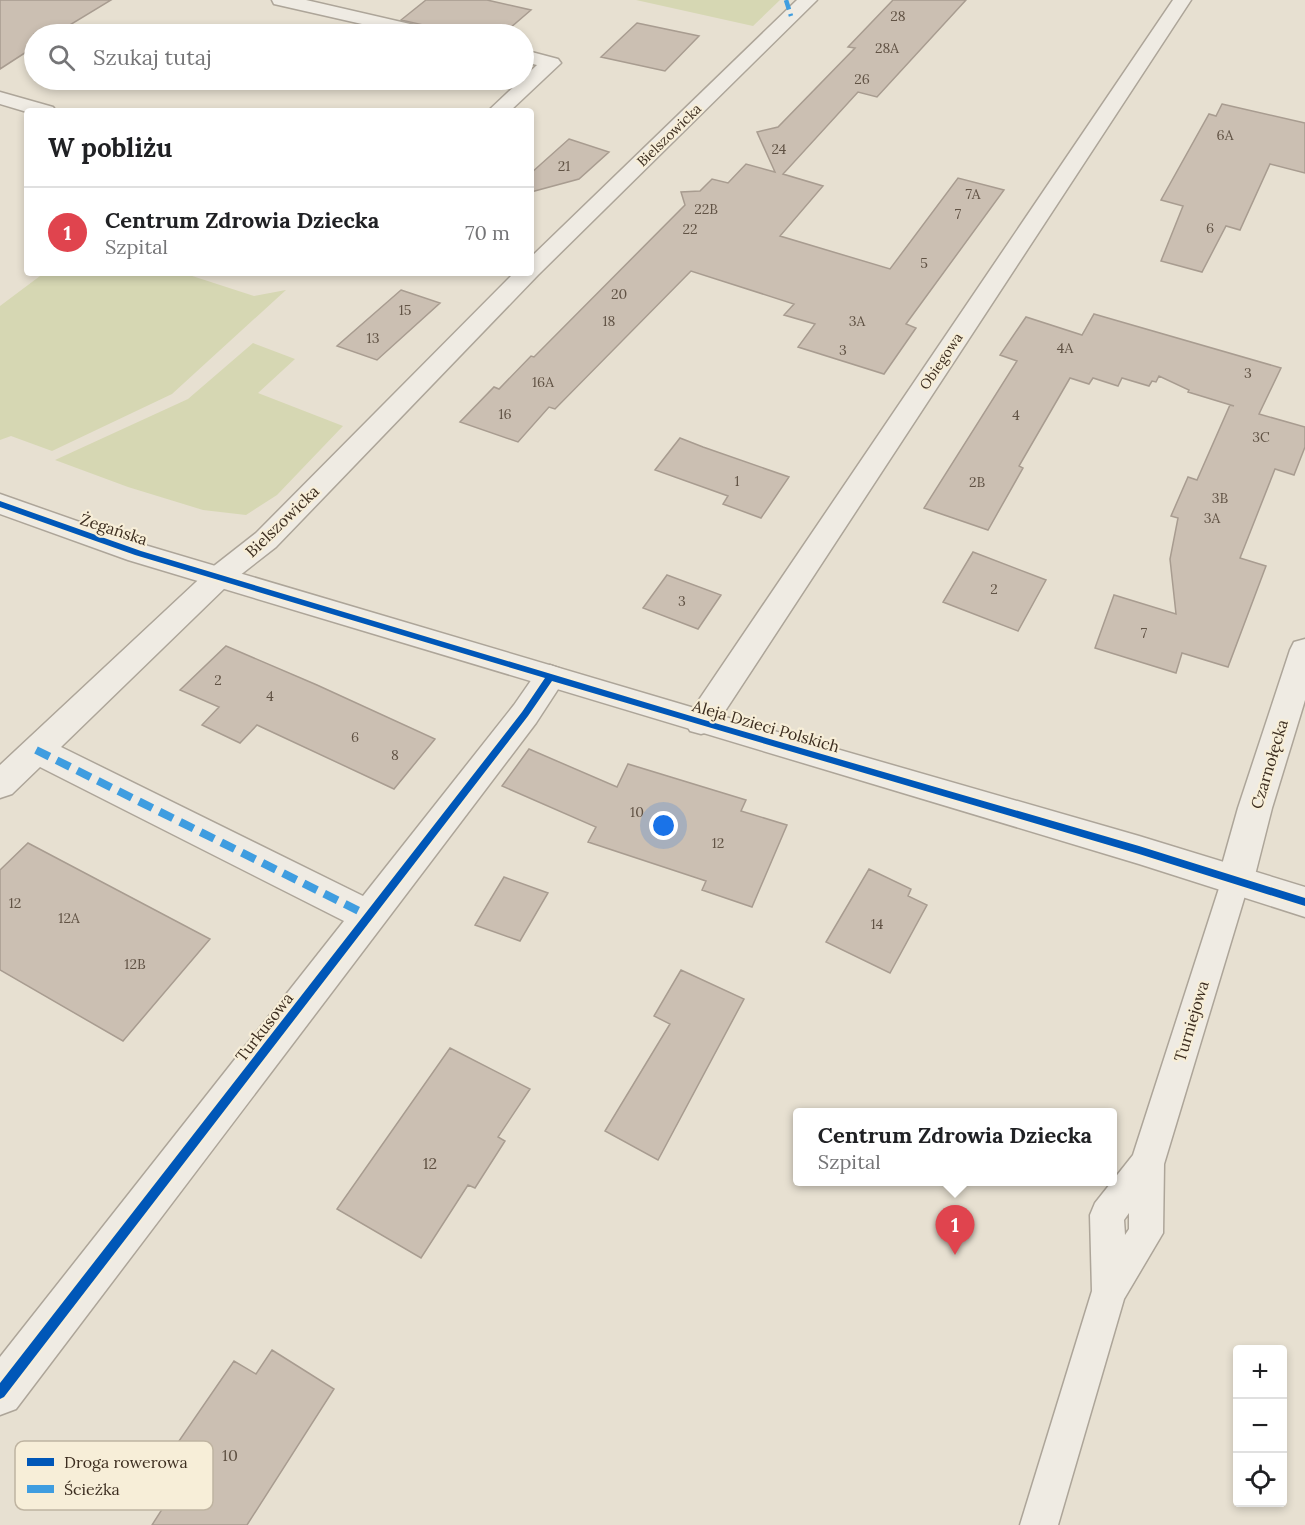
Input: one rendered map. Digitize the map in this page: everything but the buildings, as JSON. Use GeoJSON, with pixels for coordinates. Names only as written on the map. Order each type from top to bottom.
{"type":"FeatureCollection","features":[{"type":"Feature","properties":{"kind":"street"},"geometry":{"type":"LineString","coordinates":[[280,0],[385,24]]}},
{"type":"Feature","properties":{"kind":"street","name":"Bielszowicka"},"geometry":{"type":"LineString","coordinates":[[534,268],[808,0]]}},
{"type":"Feature","properties":{"kind":"street","name":"Obiegowa"},"geometry":{"type":"LineString","coordinates":[[701,722],[1182,0]]}},
{"type":"Feature","properties":{"kind":"street"},"geometry":{"type":"LineString","coordinates":[[534,59],[551,63],[534,78]]}},
{"type":"Feature","properties":{"kind":"street"},"geometry":{"type":"LineString","coordinates":[[501,108],[521,90]]}},
{"type":"Feature","properties":{"kind":"street"},"geometry":{"type":"LineString","coordinates":[[0,98],[35,108]]}},
{"type":"Feature","properties":{"kind":"street","name":"Bielszowicka"},"geometry":{"type":"LineString","coordinates":[[0,785],[220,576],[266,540],[453,346],[526,276]]}},
{"type":"Feature","properties":{"kind":"street","name":"Żegańska"},"geometry":{"type":"LineString","coordinates":[[0,504],[138,553],[220,576]]}},
{"type":"Feature","properties":{"kind":"street","name":"Aleja Dzieci Polskich"},"geometry":{"type":"LineString","coordinates":[[220,576],[550,677],[1236,879],[1305,902]]}},
{"type":"Feature","properties":{"kind":"street","name":"Czarnołęcka"},"geometry":{"type":"LineString","coordinates":[[1236,879],[1255,808],[1305,650]]}},
{"type":"Feature","properties":{"kind":"street","name":"Turkusowa"},"geometry":{"type":"LineString","coordinates":[[0,1394],[518,723],[550,677]]}},
{"type":"Feature","properties":{"kind":"street"},"geometry":{"type":"LineString","coordinates":[[36,750],[369,916]]}},
{"type":"Feature","properties":{"kind":"lane","name":"Turniejowa"},"geometry":{"type":"LineString","coordinates":[[1039,1525],[1109,1291],[1146,1233],[1147,1164],[1236,879]]}},
{"type":"Feature","properties":{"kind":"green space"},"geometry":{"type":"Polygon","coordinates":[[[636,0],[780,0],[753,26],[636,0]]]}},
{"type":"Feature","properties":{"kind":"green space"},"geometry":{"type":"Polygon","coordinates":[[[40,276],[192,276],[254,296],[286,290],[172,394],[52,451],[11,436],[0,440],[0,306],[40,276]]]}},
{"type":"Feature","properties":{"kind":"green space"},"geometry":{"type":"Polygon","coordinates":[[[253,343],[295,359],[258,393],[343,426],[277,495],[246,515],[203,510],[128,487],[55,460],[188,399],[253,343]]]}},
{"type":"Feature","properties":{"kind":"marked path"},"geometry":{"type":"LineString","coordinates":[[786,0],[791,16]]}},
{"type":"Feature","properties":{"kind":"marked path"},"geometry":{"type":"LineString","coordinates":[[36,750],[369,916]]}},
{"type":"Feature","properties":{"kind":"cycle path"},"geometry":{"type":"LineString","coordinates":[[0,504],[138,553],[701,722],[1139,850],[1305,902]]}},
{"type":"Feature","properties":{"kind":"cycle path"},"geometry":{"type":"LineString","coordinates":[[0,1393],[525,714],[550,677]]}},
{"type":"Feature","properties":{"kind":"place","name":"Centrum Zdrowia Dziecka"},"geometry":{"type":"Point","coordinates":[955,1255]}}]}
